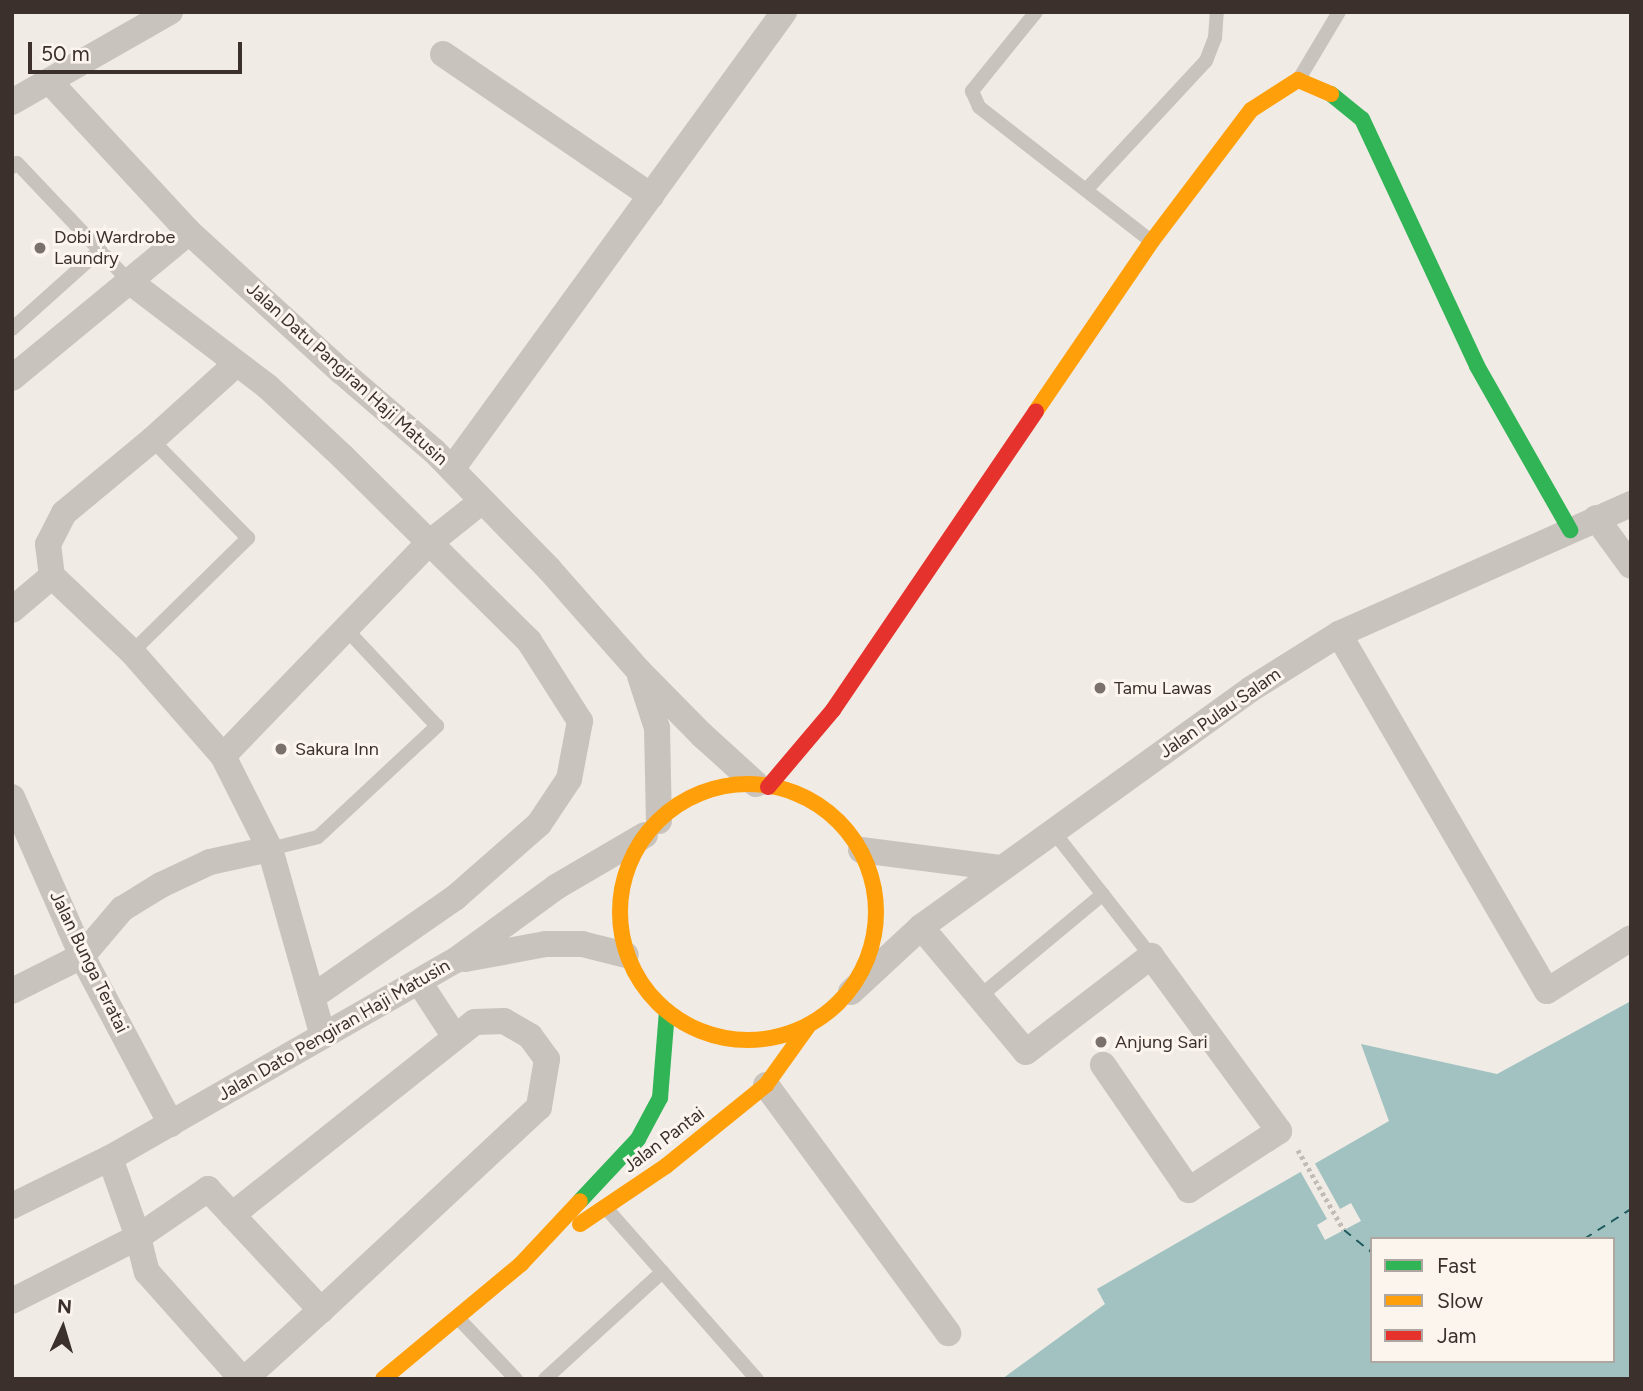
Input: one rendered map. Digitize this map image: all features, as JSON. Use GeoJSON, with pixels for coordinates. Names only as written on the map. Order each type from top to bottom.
{"type":"FeatureCollection","features":[{"type":"Feature","properties":{"kind":"main road"},"geometry":{"type":"LineString","coordinates":[[762,785],[833,710],[1152,242],[1251,110],[1298,80],[1332,95],[1362,119],[1477,366],[1570,530]]}},
{"type":"Feature","properties":{"kind":"main road"},"geometry":{"type":"LineString","coordinates":[[762,785],[798,794],[835,817],[861,850],[876,890],[876,933],[862,973],[851,992],[836,1007],[809,1025],[759,1040],[717,1037],[678,1020],[667,1011],[647,992],[626,955],[619,914],[625,873],[652,828],[675,806],[713,788],[762,785]]}},
{"type":"Feature","properties":{"kind":"main road","name":"Jalan Pantai"},"geometry":{"type":"LineString","coordinates":[[383,1379],[521,1264],[638,1139],[660,1098],[667,1011]]}},
{"type":"Feature","properties":{"kind":"main road","name":"Jalan Pantai"},"geometry":{"type":"LineString","coordinates":[[521,1264],[666,1166],[766,1085],[809,1025]]}},
{"type":"Feature","properties":{"kind":"street"},"geometry":{"type":"LineString","coordinates":[[12,102],[170,12]]}},
{"type":"Feature","properties":{"kind":"street"},"geometry":{"type":"LineString","coordinates":[[452,469],[785,12]]}},
{"type":"Feature","properties":{"kind":"street"},"geometry":{"type":"LineString","coordinates":[[443,54],[651,197]]}},
{"type":"Feature","properties":{"kind":"street","name":"Jalan Datu Pangiran Haji Matusin"},"geometry":{"type":"LineString","coordinates":[[50,82],[189,232],[452,469],[548,569],[639,671],[702,735],[762,785]]}},
{"type":"Feature","properties":{"kind":"street"},"geometry":{"type":"LineString","coordinates":[[12,378],[189,232]]}},
{"type":"Feature","properties":{"kind":"street"},"geometry":{"type":"LineString","coordinates":[[129,281],[235,365],[268,387],[334,448],[428,544],[529,641],[580,720],[569,779],[539,824],[456,897],[312,997]]}},
{"type":"Feature","properties":{"kind":"street"},"geometry":{"type":"LineString","coordinates":[[235,365],[152,440],[64,513],[48,544],[52,576],[132,652],[223,756],[270,849],[323,1036]]}},
{"type":"Feature","properties":{"kind":"street"},"geometry":{"type":"LineString","coordinates":[[223,756],[428,544],[482,501]]}},
{"type":"Feature","properties":{"kind":"street","name":"Jalan Pulau Salam"},"geometry":{"type":"LineString","coordinates":[[851,992],[921,927],[1251,689],[1339,634],[1631,504]]}},
{"type":"Feature","properties":{"kind":"street"},"geometry":{"type":"LineString","coordinates":[[1596,518],[1631,566]]}},
{"type":"Feature","properties":{"kind":"street"},"geometry":{"type":"LineString","coordinates":[[12,610],[52,576]]}},
{"type":"Feature","properties":{"kind":"street"},"geometry":{"type":"LineString","coordinates":[[1339,634],[1548,992],[1631,938]]}},
{"type":"Feature","properties":{"kind":"street"},"geometry":{"type":"LineString","coordinates":[[639,671],[657,728],[652,828]]}},
{"type":"Feature","properties":{"kind":"street","name":"Jalan Bunga Teratai"},"geometry":{"type":"LineString","coordinates":[[12,797],[82,956],[171,1124]]}},
{"type":"Feature","properties":{"kind":"street","name":"Jalan Dato Pengiran Haji Matusin"},"geometry":{"type":"LineString","coordinates":[[12,1206],[110,1158],[457,960],[556,887],[652,828]]}},
{"type":"Feature","properties":{"kind":"street"},"geometry":{"type":"LineString","coordinates":[[12,991],[82,956],[122,909],[161,885],[210,862],[270,849]]}},
{"type":"Feature","properties":{"kind":"street"},"geometry":{"type":"LineString","coordinates":[[861,850],[1002,868]]}},
{"type":"Feature","properties":{"kind":"street"},"geometry":{"type":"LineString","coordinates":[[921,927],[1026,1052],[1152,956],[1279,1132],[1189,1190],[1102,1065]]}},
{"type":"Feature","properties":{"kind":"street"},"geometry":{"type":"LineString","coordinates":[[457,960],[546,944],[582,944],[626,955]]}},
{"type":"Feature","properties":{"kind":"street"},"geometry":{"type":"LineString","coordinates":[[419,982],[455,1037]]}},
{"type":"Feature","properties":{"kind":"street"},"geometry":{"type":"LineString","coordinates":[[110,1158],[138,1237],[146,1272],[244,1379],[540,1107],[547,1059],[530,1035],[504,1021],[475,1022],[232,1215]]}},
{"type":"Feature","properties":{"kind":"street"},"geometry":{"type":"LineString","coordinates":[[766,1085],[948,1333]]}},
{"type":"Feature","properties":{"kind":"street"},"geometry":{"type":"LineString","coordinates":[[12,1301],[138,1237],[208,1189],[321,1310]]}},
{"type":"Feature","properties":{"kind":"lane"},"geometry":{"type":"LineString","coordinates":[[1035,12],[972,91],[979,107],[1152,242]]}},
{"type":"Feature","properties":{"kind":"lane"},"geometry":{"type":"LineString","coordinates":[[1086,190],[1206,61],[1217,29],[1217,12]]}},
{"type":"Feature","properties":{"kind":"lane"},"geometry":{"type":"LineString","coordinates":[[1298,80],[1339,12]]}},
{"type":"Feature","properties":{"kind":"lane"},"geometry":{"type":"LineString","coordinates":[[12,167],[17,163],[129,281]]}},
{"type":"Feature","properties":{"kind":"lane"},"geometry":{"type":"LineString","coordinates":[[12,328],[100,250]]}},
{"type":"Feature","properties":{"kind":"lane"},"geometry":{"type":"LineString","coordinates":[[132,652],[248,538],[152,440]]}},
{"type":"Feature","properties":{"kind":"lane"},"geometry":{"type":"LineString","coordinates":[[270,849],[318,837],[437,726],[346,629]]}},
{"type":"Feature","properties":{"kind":"lane"},"geometry":{"type":"LineString","coordinates":[[1053,831],[1152,956]]}},
{"type":"Feature","properties":{"kind":"lane"},"geometry":{"type":"LineString","coordinates":[[979,997],[1103,894]]}},
{"type":"Feature","properties":{"kind":"lane"},"geometry":{"type":"LineString","coordinates":[[605,1207],[757,1379]]}},
{"type":"Feature","properties":{"kind":"lane"},"geometry":{"type":"LineString","coordinates":[[545,1379],[663,1272]]}},
{"type":"Feature","properties":{"kind":"lane"},"geometry":{"type":"LineString","coordinates":[[458,1319],[516,1379]]}},
{"type":"Feature","properties":{"kind":"path"},"geometry":{"type":"LineString","coordinates":[[1279,1132],[1290,1136],[1344,1230]]}},
{"type":"Feature","properties":{"kind":"water"},"geometry":{"type":"Polygon","coordinates":[[[1631,1001],[1631,1379],[1002,1379],[1105,1304],[1097,1289],[1389,1121],[1361,1044],[1497,1074],[1631,1001]]]}},
{"type":"Feature","properties":{"kind":"pier"},"geometry":{"type":"Polygon","coordinates":[[[1313,1160],[1340,1209],[1351,1203],[1361,1221],[1325,1240],[1317,1225],[1327,1219],[1299,1169],[1313,1160]]]}},
{"type":"Feature","properties":{"kind":"ferry route"},"geometry":{"type":"LineString","coordinates":[[1587,1237],[1631,1209]]}},
{"type":"Feature","properties":{"kind":"ferry route"},"geometry":{"type":"LineString","coordinates":[[1344,1230],[1370,1251]]}},
{"type":"Feature","properties":{"kind":"traffic: fast"},"geometry":{"type":"LineString","coordinates":[[1331,94],[1362,119],[1477,366],[1570,530]]}},
{"type":"Feature","properties":{"kind":"traffic: fast"},"geometry":{"type":"LineString","coordinates":[[580,1201],[638,1139],[660,1098],[667,1011]]}},
{"type":"Feature","properties":{"kind":"traffic: slow"},"geometry":{"type":"LineString","coordinates":[[1036,411],[1152,241],[1251,110],[1298,80],[1331,94]]}},
{"type":"Feature","properties":{"kind":"traffic: slow"},"geometry":{"type":"LineString","coordinates":[[748,784],[785,790],[808,799],[829,813],[847,831],[866,863],[876,912],[870,949],[861,972],[847,993],[829,1011],[797,1030],[748,1040],[711,1034],[688,1025],[667,1011],[649,993],[630,961],[620,912],[626,875],[635,852],[649,831],[667,813],[699,794],[748,784]]}},
{"type":"Feature","properties":{"kind":"traffic: slow"},"geometry":{"type":"LineString","coordinates":[[580,1224],[666,1166],[766,1085],[809,1025]]}},
{"type":"Feature","properties":{"kind":"traffic: slow"},"geometry":{"type":"LineString","coordinates":[[383,1379],[521,1264],[580,1201]]}},
{"type":"Feature","properties":{"kind":"traffic: jam"},"geometry":{"type":"LineString","coordinates":[[768,787],[833,710],[1036,411]]}},
{"type":"Feature","properties":{"kind":"place","name":"Dobi Wardrobe Laundry"},"geometry":{"type":"Point","coordinates":[40,248]}},
{"type":"Feature","properties":{"kind":"place","name":"Tamu Lawas"},"geometry":{"type":"Point","coordinates":[1100,688]}},
{"type":"Feature","properties":{"kind":"place","name":"Sakura Inn"},"geometry":{"type":"Point","coordinates":[281,749]}},
{"type":"Feature","properties":{"kind":"place","name":"Anjung Sari"},"geometry":{"type":"Point","coordinates":[1101,1042]}}]}
